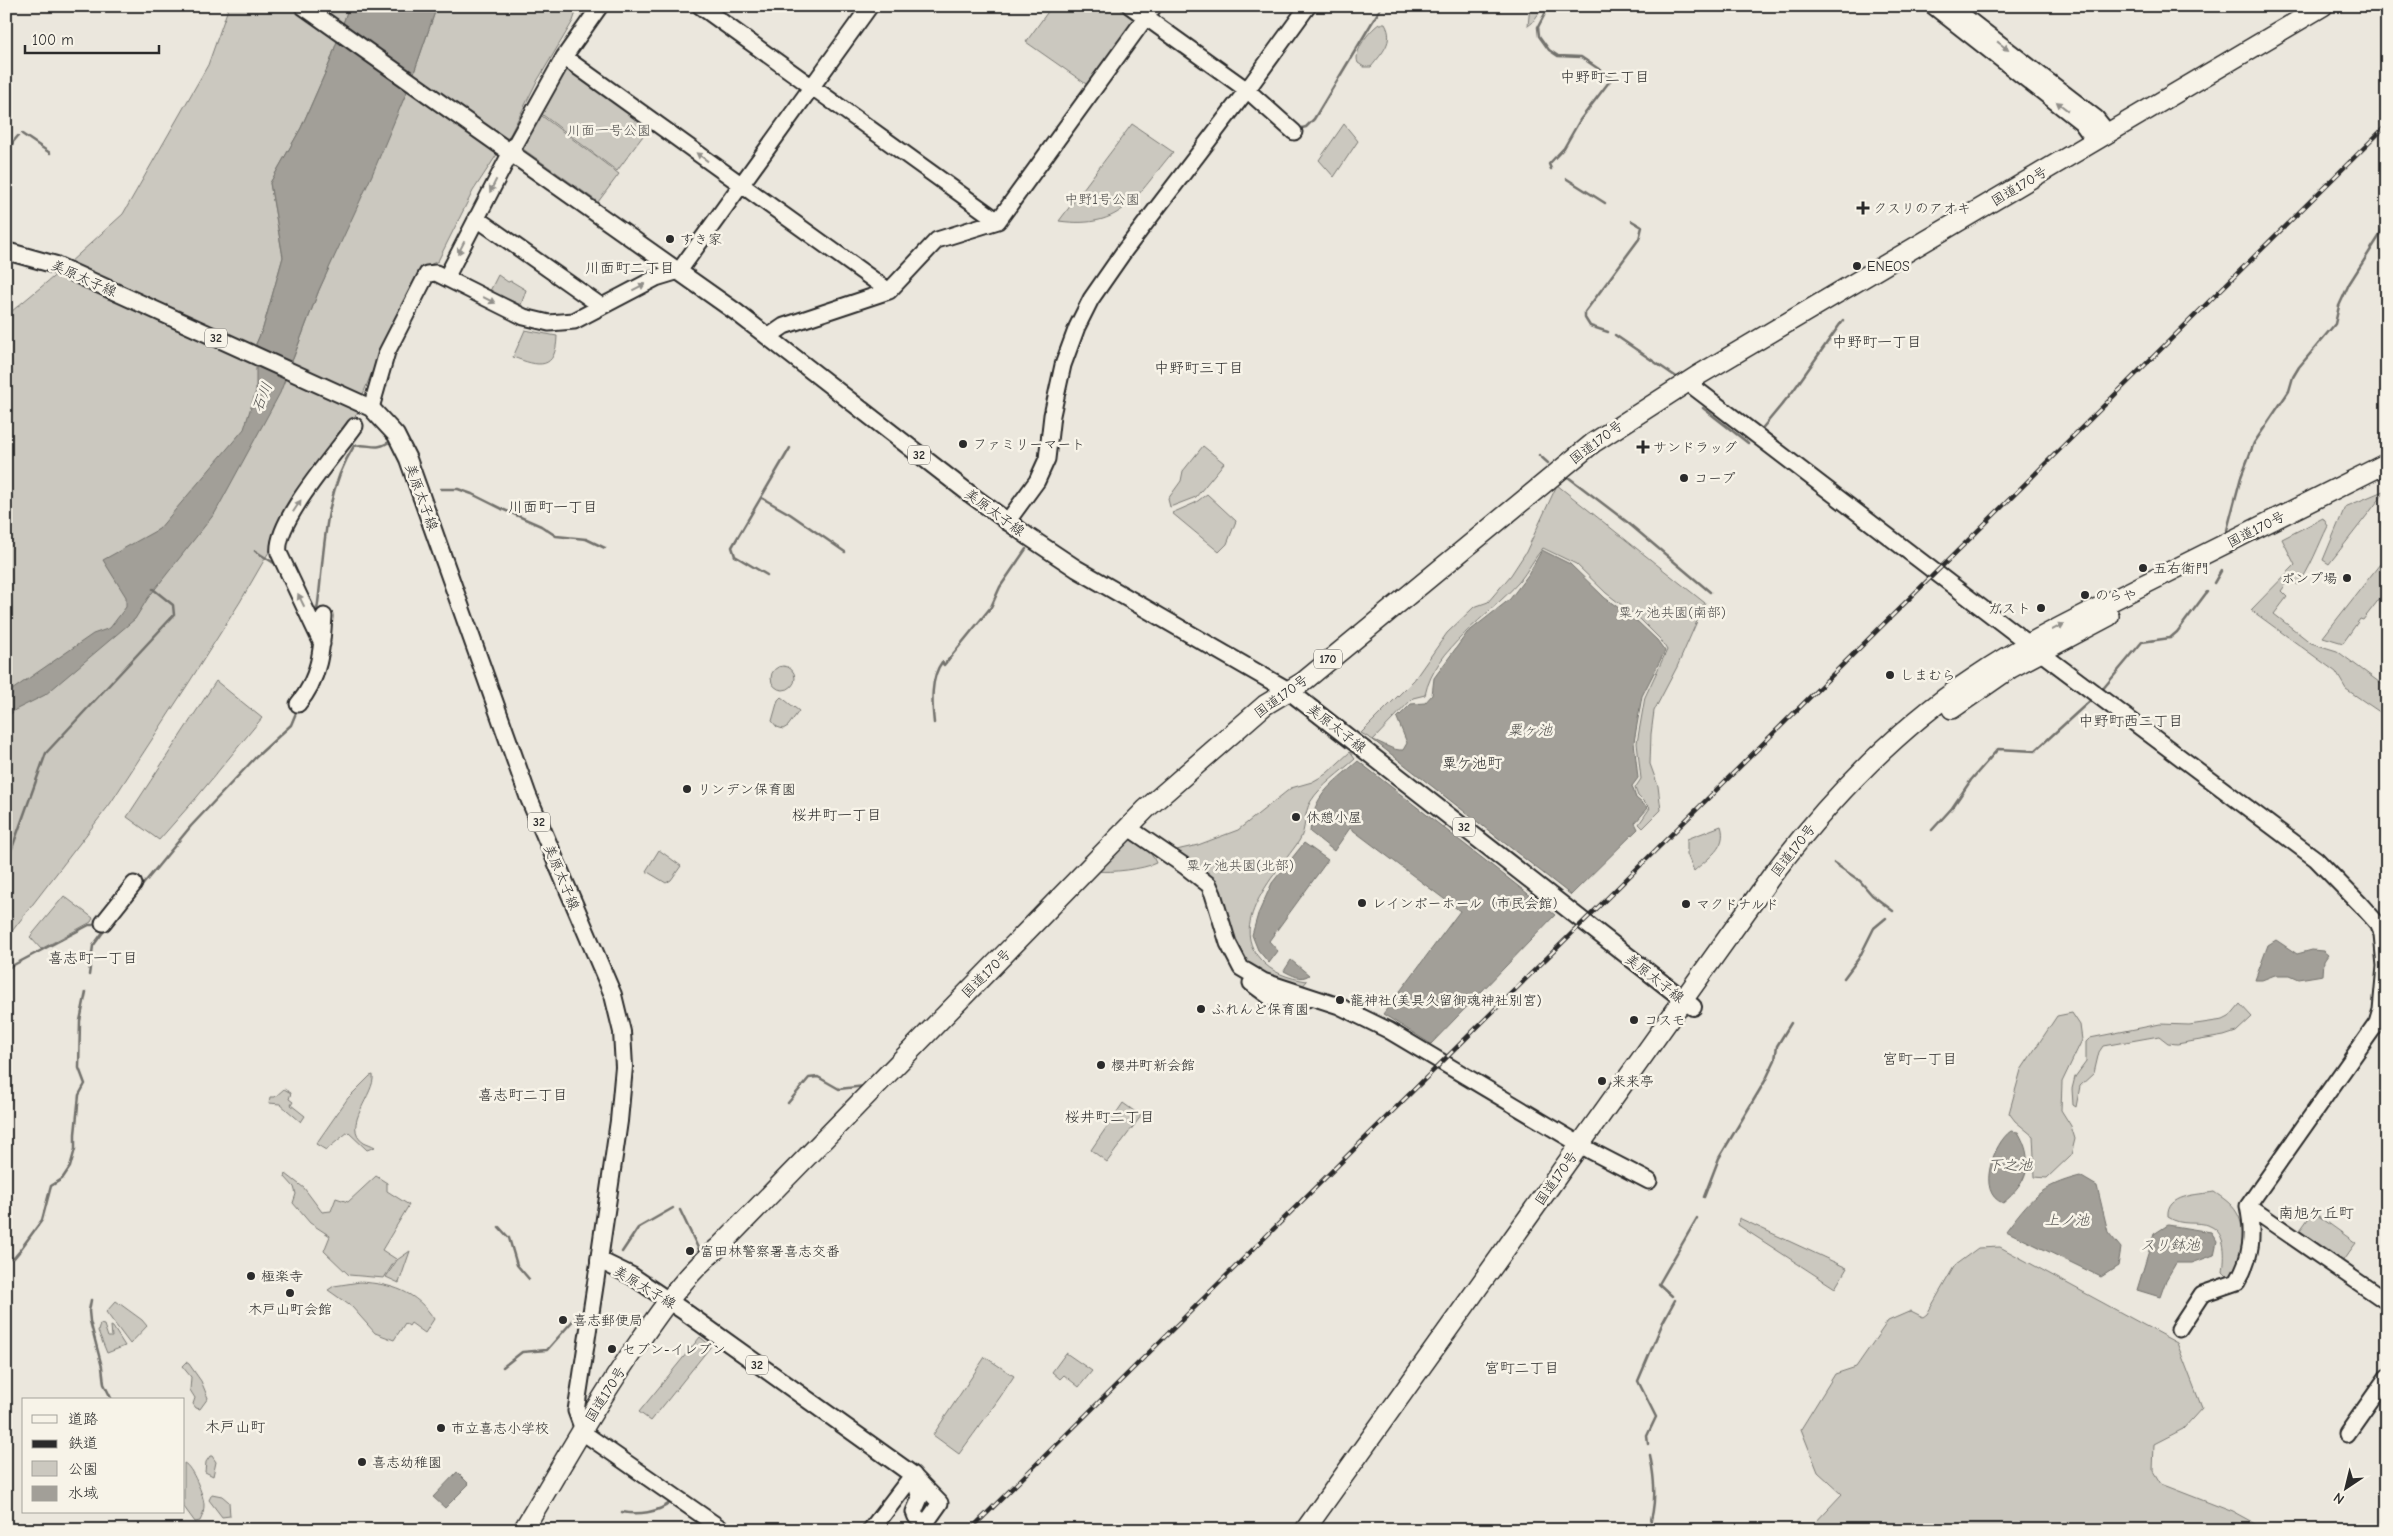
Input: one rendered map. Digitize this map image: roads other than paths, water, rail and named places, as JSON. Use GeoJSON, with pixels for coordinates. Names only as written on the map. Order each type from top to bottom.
{"type":"FeatureCollection","features":[{"type":"Feature","properties":{"kind":"highway","name":"国道170号"},"geometry":{"type":"LineString","coordinates":[[524,1530],[610,1384],[669,1301],[700,1262],[720,1246],[1129,828],[1227,737],[1266,705],[1303,682],[1593,443],[1687,382],[2323,6]]}},
{"type":"Feature","properties":{"kind":"highway","name":"国道170号"},"geometry":{"type":"LineString","coordinates":[[1319,1530],[1688,1003],[1818,834],[1863,786],[1908,744],[1946,713],[2011,668],[2034,648],[2095,608],[2387,462]]}},
{"type":"Feature","properties":{"kind":"highway","name":"国道170号"},"geometry":{"type":"LineString","coordinates":[[2034,648],[2387,475]]}},
{"type":"Feature","properties":{"kind":"highway","name":"国道170号"},"geometry":{"type":"LineString","coordinates":[[1305,1530],[1585,1148]]}},
{"type":"Feature","properties":{"kind":"main road","name":"美原太子線"},"geometry":{"type":"LineString","coordinates":[[303,6],[510,154],[679,271],[768,337],[1007,522],[1077,569],[1289,691],[1688,1003]]}},
{"type":"Feature","properties":{"kind":"main road","name":"美原太子線"},"geometry":{"type":"LineString","coordinates":[[6,251],[42,260],[66,270],[368,407],[393,430],[408,459],[528,796],[612,996],[619,1020],[624,1056],[623,1083],[599,1260],[632,1276],[669,1301],[913,1475],[871,1530]]}},
{"type":"Feature","properties":{"kind":"street"},"geometry":{"type":"LineString","coordinates":[[446,278],[510,154],[564,57],[600,6]]}},
{"type":"Feature","properties":{"kind":"street"},"geometry":{"type":"LineString","coordinates":[[700,6],[998,221]]}},
{"type":"Feature","properties":{"kind":"street"},"geometry":{"type":"LineString","coordinates":[[368,407],[388,352],[427,274],[436,273],[524,317],[549,323],[574,320],[656,278],[679,271],[870,6]]}},
{"type":"Feature","properties":{"kind":"street"},"geometry":{"type":"LineString","coordinates":[[1130,6],[1150,12],[1247,90],[1294,132]]}},
{"type":"Feature","properties":{"kind":"street"},"geometry":{"type":"LineString","coordinates":[[1007,522],[1037,481],[1047,459],[1052,415],[1063,365],[1077,327],[1091,299],[1125,250],[1247,90],[1308,6]]}},
{"type":"Feature","properties":{"kind":"street"},"geometry":{"type":"LineString","coordinates":[[1941,7],[2096,118],[2101,137]]}},
{"type":"Feature","properties":{"kind":"street"},"geometry":{"type":"LineString","coordinates":[[768,337],[784,326],[890,291],[937,240],[998,221],[1150,12]]}},
{"type":"Feature","properties":{"kind":"street"},"geometry":{"type":"LineString","coordinates":[[564,57],[890,291]]}},
{"type":"Feature","properties":{"kind":"street"},"geometry":{"type":"LineString","coordinates":[[476,218],[601,306]]}},
{"type":"Feature","properties":{"kind":"street"},"geometry":{"type":"LineString","coordinates":[[1687,382],[2207,779],[2300,846],[2360,904],[2377,924],[2382,934],[2386,966],[2381,1010],[2377,1023],[2248,1206],[2252,1223],[2251,1249],[2246,1267],[2237,1282],[2202,1294],[2179,1329]]}},
{"type":"Feature","properties":{"kind":"street"},"geometry":{"type":"LineString","coordinates":[[322,644],[279,553],[278,544],[281,533],[296,507],[355,426]]}},
{"type":"Feature","properties":{"kind":"street"},"geometry":{"type":"LineString","coordinates":[[298,704],[308,693],[318,669],[324,616]]}},
{"type":"Feature","properties":{"kind":"street"},"geometry":{"type":"LineString","coordinates":[[1129,828],[1186,867],[1208,886],[1213,894],[1236,962],[1246,971],[1249,981],[1274,1000],[1321,999],[1410,1041],[1585,1148],[1649,1181]]}},
{"type":"Feature","properties":{"kind":"street"},"geometry":{"type":"LineString","coordinates":[[103,923],[134,884]]}},
{"type":"Feature","properties":{"kind":"street"},"geometry":{"type":"LineString","coordinates":[[2248,1206],[2387,1302]]}},
{"type":"Feature","properties":{"kind":"street"},"geometry":{"type":"LineString","coordinates":[[599,1260],[576,1410],[583,1430],[588,1436],[723,1530]]}},
{"type":"Feature","properties":{"kind":"street"},"geometry":{"type":"LineString","coordinates":[[2347,1434],[2387,1377]]}},
{"type":"Feature","properties":{"kind":"water","name":"石川"},"geometry":{"type":"Polygon","coordinates":[[[349,6],[437,6],[410,84],[372,175],[319,290],[280,393],[215,513],[148,598],[135,619],[45,695],[15,710],[6,719],[6,694],[93,634],[110,628],[126,607],[126,597],[103,560],[159,529],[244,429],[256,391],[256,344],[263,328],[283,257],[270,183],[301,128],[330,62],[349,6]]]}},
{"type":"Feature","properties":{"kind":"water","name":"粟ヶ池"},"geometry":{"type":"Polygon","coordinates":[[[1542,550],[1570,564],[1605,598],[1638,622],[1657,640],[1665,651],[1642,696],[1634,742],[1638,778],[1632,786],[1636,798],[1648,808],[1635,823],[1638,829],[1571,895],[1373,740],[1392,748],[1403,750],[1407,743],[1397,718],[1411,704],[1425,703],[1432,695],[1434,678],[1467,633],[1510,599],[1528,575],[1542,550]]]}},
{"type":"Feature","properties":{"kind":"water"},"geometry":{"type":"Polygon","coordinates":[[[1358,761],[1555,915],[1431,1044],[1383,1014],[1460,911],[1350,828],[1334,851],[1310,832],[1319,799],[1332,784],[1358,761]]]}},
{"type":"Feature","properties":{"kind":"water"},"geometry":{"type":"Polygon","coordinates":[[[1304,843],[1328,860],[1269,941],[1278,951],[1269,963],[1258,950],[1252,935],[1258,914],[1272,883],[1304,843]]]}},
{"type":"Feature","properties":{"kind":"water"},"geometry":{"type":"Polygon","coordinates":[[[2276,940],[2297,954],[2312,950],[2323,951],[2328,955],[2324,961],[2323,975],[2299,979],[2290,975],[2275,975],[2262,980],[2255,980],[2268,945],[2276,940]]]}},
{"type":"Feature","properties":{"kind":"water"},"geometry":{"type":"Polygon","coordinates":[[[1291,960],[1309,975],[1306,977],[1293,976],[1284,971],[1291,960]]]}},
{"type":"Feature","properties":{"kind":"water","name":"下之池"},"geometry":{"type":"Polygon","coordinates":[[[2011,1131],[2018,1132],[2023,1142],[2027,1161],[2026,1170],[2018,1187],[2003,1203],[1995,1197],[1990,1189],[1990,1167],[1999,1145],[2011,1131]]]}},
{"type":"Feature","properties":{"kind":"water","name":"上ノ池"},"geometry":{"type":"Polygon","coordinates":[[[2080,1176],[2097,1186],[2108,1232],[2121,1248],[2118,1266],[2101,1277],[2006,1231],[2029,1202],[2045,1189],[2080,1176]]]}},
{"type":"Feature","properties":{"kind":"water","name":"スリ鉢池"},"geometry":{"type":"Polygon","coordinates":[[[2168,1225],[2211,1232],[2217,1241],[2214,1255],[2192,1263],[2176,1263],[2166,1280],[2160,1297],[2137,1290],[2154,1234],[2168,1225]]]}},
{"type":"Feature","properties":{"kind":"water"},"geometry":{"type":"Polygon","coordinates":[[[457,1472],[469,1484],[445,1508],[433,1497],[457,1472]]]}},
{"type":"Feature","properties":{"kind":"waterway"},"geometry":{"type":"LineString","coordinates":[[1302,128],[1306,127],[1314,119],[1382,6]]}},
{"type":"Feature","properties":{"kind":"waterway"},"geometry":{"type":"LineString","coordinates":[[1549,6],[1538,27],[1539,36],[1549,50],[1558,56],[1581,57],[1612,78],[1580,120],[1564,148],[1549,164],[1551,169]]}},
{"type":"Feature","properties":{"kind":"waterway"},"geometry":{"type":"LineString","coordinates":[[22,134],[50,153]]}},
{"type":"Feature","properties":{"kind":"waterway"},"geometry":{"type":"LineString","coordinates":[[6,162],[13,142],[18,136]]}},
{"type":"Feature","properties":{"kind":"waterway"},"geometry":{"type":"LineString","coordinates":[[1567,179],[1605,203]]}},
{"type":"Feature","properties":{"kind":"waterway"},"geometry":{"type":"LineString","coordinates":[[6,199],[6,208]]}},
{"type":"Feature","properties":{"kind":"waterway"},"geometry":{"type":"LineString","coordinates":[[2227,530],[2241,477],[2254,443],[2289,391],[2293,377],[2299,367],[2335,324],[2339,306],[2349,284],[2380,235],[2387,213]]}},
{"type":"Feature","properties":{"kind":"waterway"},"geometry":{"type":"LineString","coordinates":[[1608,332],[1590,326],[1585,318],[1585,312],[1639,239],[1642,227],[1632,221]]}},
{"type":"Feature","properties":{"kind":"waterway"},"geometry":{"type":"LineString","coordinates":[[1760,431],[1793,391],[1843,320]]}},
{"type":"Feature","properties":{"kind":"waterway"},"geometry":{"type":"LineString","coordinates":[[1615,335],[1678,378]]}},
{"type":"Feature","properties":{"kind":"waterway"},"geometry":{"type":"LineString","coordinates":[[1703,408],[1748,443]]}},
{"type":"Feature","properties":{"kind":"waterway"},"geometry":{"type":"LineString","coordinates":[[316,618],[326,530],[335,487],[343,466],[354,446],[377,447],[392,440]]}},
{"type":"Feature","properties":{"kind":"waterway"},"geometry":{"type":"LineString","coordinates":[[767,575],[735,556],[732,547],[790,448]]}},
{"type":"Feature","properties":{"kind":"waterway"},"geometry":{"type":"LineString","coordinates":[[1539,455],[1548,463]]}},
{"type":"Feature","properties":{"kind":"waterway"},"geometry":{"type":"LineString","coordinates":[[1568,477],[1627,522],[1710,592]]}},
{"type":"Feature","properties":{"kind":"waterway"},"geometry":{"type":"LineString","coordinates":[[441,489],[458,489],[472,494],[541,526],[556,536],[586,539],[605,548]]}},
{"type":"Feature","properties":{"kind":"waterway"},"geometry":{"type":"LineString","coordinates":[[762,498],[790,514],[845,552]]}},
{"type":"Feature","properties":{"kind":"waterway"},"geometry":{"type":"LineString","coordinates":[[934,723],[933,691],[938,668],[942,662],[944,665],[991,607],[1000,587],[1026,549]]}},
{"type":"Feature","properties":{"kind":"waterway"},"geometry":{"type":"LineString","coordinates":[[255,551],[277,565]]}},
{"type":"Feature","properties":{"kind":"waterway"},"geometry":{"type":"LineString","coordinates":[[2214,583],[2221,571]]}},
{"type":"Feature","properties":{"kind":"waterway"},"geometry":{"type":"LineString","coordinates":[[6,865],[46,753],[174,615],[173,605],[153,589]]}},
{"type":"Feature","properties":{"kind":"waterway"},"geometry":{"type":"LineString","coordinates":[[2102,690],[2142,642],[2170,638],[2177,632],[2207,592]]}},
{"type":"Feature","properties":{"kind":"waterway"},"geometry":{"type":"LineString","coordinates":[[307,676],[313,653]]}},
{"type":"Feature","properties":{"kind":"waterway"},"geometry":{"type":"LineString","coordinates":[[1932,830],[1952,808],[1971,780],[1998,749],[2035,751],[2092,699]]}},
{"type":"Feature","properties":{"kind":"waterway"},"geometry":{"type":"LineString","coordinates":[[136,893],[191,826],[255,758],[291,725],[298,708]]}},
{"type":"Feature","properties":{"kind":"waterway"},"geometry":{"type":"LineString","coordinates":[[1834,863],[1860,881],[1872,895],[1893,911]]}},
{"type":"Feature","properties":{"kind":"waterway"},"geometry":{"type":"LineString","coordinates":[[1844,978],[1859,958],[1874,928],[1886,918]]}},
{"type":"Feature","properties":{"kind":"waterway"},"geometry":{"type":"LineString","coordinates":[[6,969],[89,925],[98,925]]}},
{"type":"Feature","properties":{"kind":"waterway"},"geometry":{"type":"LineString","coordinates":[[89,975],[93,946],[106,928]]}},
{"type":"Feature","properties":{"kind":"waterway"},"geometry":{"type":"LineString","coordinates":[[20,1250],[42,1220],[51,1186],[62,1179],[70,1167],[75,1149],[79,1095],[85,1084],[79,1068],[80,1021],[86,992]]}},
{"type":"Feature","properties":{"kind":"waterway"},"geometry":{"type":"LineString","coordinates":[[1704,1197],[1719,1158],[1765,1081],[1775,1060],[1777,1046],[1791,1023]]}},
{"type":"Feature","properties":{"kind":"waterway"},"geometry":{"type":"LineString","coordinates":[[788,1103],[809,1078],[818,1077],[839,1089],[865,1086]]}},
{"type":"Feature","properties":{"kind":"waterway"},"geometry":{"type":"LineString","coordinates":[[622,1252],[638,1228],[673,1208]]}},
{"type":"Feature","properties":{"kind":"waterway"},"geometry":{"type":"LineString","coordinates":[[680,1210],[699,1250]]}},
{"type":"Feature","properties":{"kind":"waterway"},"geometry":{"type":"LineString","coordinates":[[1672,1296],[1659,1284],[1697,1218]]}},
{"type":"Feature","properties":{"kind":"waterway"},"geometry":{"type":"LineString","coordinates":[[499,1227],[509,1238],[517,1265],[529,1279]]}},
{"type":"Feature","properties":{"kind":"waterway"},"geometry":{"type":"LineString","coordinates":[[6,1258],[14,1258],[19,1252]]}},
{"type":"Feature","properties":{"kind":"waterway"},"geometry":{"type":"LineString","coordinates":[[91,1300],[90,1321],[102,1367],[104,1384],[111,1398]]}},
{"type":"Feature","properties":{"kind":"waterway"},"geometry":{"type":"LineString","coordinates":[[1648,1444],[1647,1436],[1656,1417],[1638,1381],[1663,1322],[1675,1300]]}},
{"type":"Feature","properties":{"kind":"waterway"},"geometry":{"type":"LineString","coordinates":[[503,1367],[522,1352],[547,1350],[577,1316]]}},
{"type":"Feature","properties":{"kind":"waterway"},"geometry":{"type":"LineString","coordinates":[[1648,1530],[1653,1511],[1654,1493],[1650,1455]]}},
{"type":"Feature","properties":{"kind":"waterway"},"geometry":{"type":"LineString","coordinates":[[622,1512],[654,1511],[671,1502]]}},
{"type":"Feature","properties":{"kind":"railway"},"geometry":{"type":"LineString","coordinates":[[970,1530],[2387,125]]}},
{"type":"Feature","properties":{"kind":"place","name":"クスリのアオキ"},"geometry":{"type":"Point","coordinates":[1863,208]}},
{"type":"Feature","properties":{"kind":"place","name":"すき家"},"geometry":{"type":"Point","coordinates":[670,239]}},
{"type":"Feature","properties":{"kind":"place","name":"ENEOS"},"geometry":{"type":"Point","coordinates":[1857,266]}},
{"type":"Feature","properties":{"kind":"place","name":"ファミリーマート"},"geometry":{"type":"Point","coordinates":[963,444]}},
{"type":"Feature","properties":{"kind":"place","name":"サンドラッグ"},"geometry":{"type":"Point","coordinates":[1643,447]}},
{"type":"Feature","properties":{"kind":"place","name":"コープ"},"geometry":{"type":"Point","coordinates":[1684,478]}},
{"type":"Feature","properties":{"kind":"place","name":"五右衛門"},"geometry":{"type":"Point","coordinates":[2143,568]}},
{"type":"Feature","properties":{"kind":"place","name":"ポンプ場"},"geometry":{"type":"Point","coordinates":[2347,578]}},
{"type":"Feature","properties":{"kind":"place","name":"のらや"},"geometry":{"type":"Point","coordinates":[2085,595]}},
{"type":"Feature","properties":{"kind":"place","name":"ガスト"},"geometry":{"type":"Point","coordinates":[2041,608]}},
{"type":"Feature","properties":{"kind":"place","name":"しまむら"},"geometry":{"type":"Point","coordinates":[1890,675]}},
{"type":"Feature","properties":{"kind":"place","name":"リンデン保育園"},"geometry":{"type":"Point","coordinates":[687,789]}},
{"type":"Feature","properties":{"kind":"place","name":"休憩小屋"},"geometry":{"type":"Point","coordinates":[1296,817]}},
{"type":"Feature","properties":{"kind":"place","name":"レインボーホール（市民会館）"},"geometry":{"type":"Point","coordinates":[1362,903]}},
{"type":"Feature","properties":{"kind":"place","name":"マクドナルド"},"geometry":{"type":"Point","coordinates":[1686,904]}},
{"type":"Feature","properties":{"kind":"place","name":"龍神社(美具久留御魂神社別宮)"},"geometry":{"type":"Point","coordinates":[1340,1000]}},
{"type":"Feature","properties":{"kind":"place","name":"ふれんど保育園"},"geometry":{"type":"Point","coordinates":[1201,1009]}},
{"type":"Feature","properties":{"kind":"place","name":"コスモ"},"geometry":{"type":"Point","coordinates":[1634,1020]}},
{"type":"Feature","properties":{"kind":"place","name":"櫻井町新会館"},"geometry":{"type":"Point","coordinates":[1101,1065]}},
{"type":"Feature","properties":{"kind":"place","name":"来来亭"},"geometry":{"type":"Point","coordinates":[1602,1081]}},
{"type":"Feature","properties":{"kind":"place","name":"富田林警察署喜志交番"},"geometry":{"type":"Point","coordinates":[690,1251]}},
{"type":"Feature","properties":{"kind":"place","name":"極楽寺"},"geometry":{"type":"Point","coordinates":[251,1276]}},
{"type":"Feature","properties":{"kind":"place","name":"木戸山町会館"},"geometry":{"type":"Point","coordinates":[290,1293]}},
{"type":"Feature","properties":{"kind":"place","name":"喜志郵便局"},"geometry":{"type":"Point","coordinates":[563,1320]}},
{"type":"Feature","properties":{"kind":"place","name":"セブン-イレブン"},"geometry":{"type":"Point","coordinates":[612,1349]}},
{"type":"Feature","properties":{"kind":"place","name":"市立喜志小学校"},"geometry":{"type":"Point","coordinates":[441,1428]}},
{"type":"Feature","properties":{"kind":"place","name":"喜志幼稚園"},"geometry":{"type":"Point","coordinates":[362,1462]}},
{"type":"Feature","properties":{"kind":"district","name":"中野町二丁目"},"geometry":{"type":"Point","coordinates":[1605,77]}},
{"type":"Feature","properties":{"kind":"district","name":"川面町二丁目"},"geometry":{"type":"Point","coordinates":[630,268]}},
{"type":"Feature","properties":{"kind":"district","name":"中野町一丁目"},"geometry":{"type":"Point","coordinates":[1877,342]}},
{"type":"Feature","properties":{"kind":"district","name":"中野町三丁目"},"geometry":{"type":"Point","coordinates":[1199,368]}},
{"type":"Feature","properties":{"kind":"district","name":"川面町一丁目"},"geometry":{"type":"Point","coordinates":[553,507]}},
{"type":"Feature","properties":{"kind":"district","name":"中野町西二丁目"},"geometry":{"type":"Point","coordinates":[2131,721]}},
{"type":"Feature","properties":{"kind":"district","name":"粟ケ池町"},"geometry":{"type":"Point","coordinates":[1472,763]}},
{"type":"Feature","properties":{"kind":"district","name":"桜井町一丁目"},"geometry":{"type":"Point","coordinates":[837,815]}},
{"type":"Feature","properties":{"kind":"district","name":"喜志町一丁目"},"geometry":{"type":"Point","coordinates":[93,958]}},
{"type":"Feature","properties":{"kind":"district","name":"宮町一丁目"},"geometry":{"type":"Point","coordinates":[1920,1059]}},
{"type":"Feature","properties":{"kind":"district","name":"喜志町二丁目"},"geometry":{"type":"Point","coordinates":[523,1095]}},
{"type":"Feature","properties":{"kind":"district","name":"桜井町二丁目"},"geometry":{"type":"Point","coordinates":[1110,1117]}},
{"type":"Feature","properties":{"kind":"district","name":"南旭ケ丘町"},"geometry":{"type":"Point","coordinates":[2316,1213]}},
{"type":"Feature","properties":{"kind":"district","name":"宮町二丁目"},"geometry":{"type":"Point","coordinates":[1522,1368]}},
{"type":"Feature","properties":{"kind":"district","name":"木戸山町"},"geometry":{"type":"Point","coordinates":[235,1427]}},
{"type":"Feature","properties":{"kind":"park label","name":"川面一号公園"},"geometry":{"type":"Point","coordinates":[609,130]}},
{"type":"Feature","properties":{"kind":"park label","name":"中野1号公園"},"geometry":{"type":"Point","coordinates":[1102,199]}},
{"type":"Feature","properties":{"kind":"park label","name":"粟ヶ池共園(南部)"},"geometry":{"type":"Point","coordinates":[1672,612]}},
{"type":"Feature","properties":{"kind":"park label","name":"粟ヶ池共園(北部)"},"geometry":{"type":"Point","coordinates":[1240,865]}}]}
